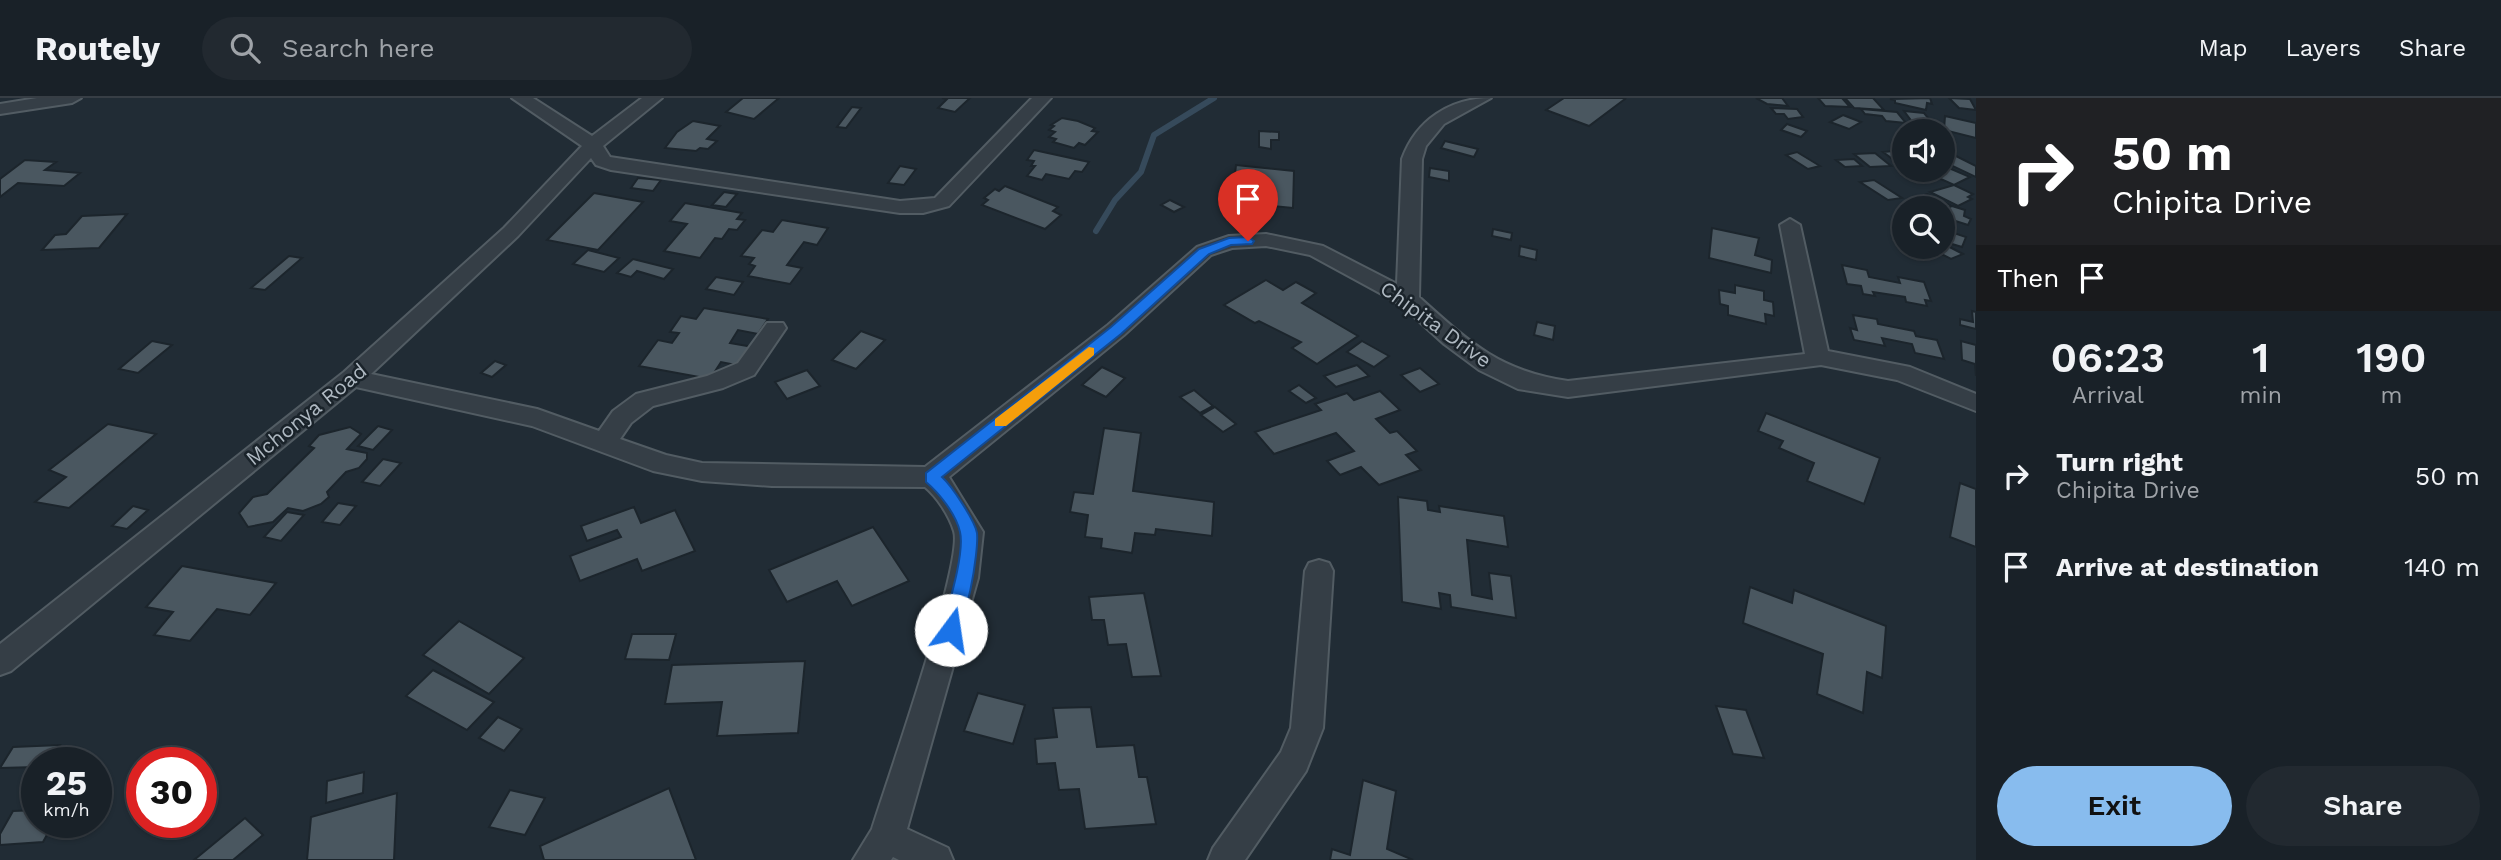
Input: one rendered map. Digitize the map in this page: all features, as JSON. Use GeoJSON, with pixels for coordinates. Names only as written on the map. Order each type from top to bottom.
{"type":"FeatureCollection","features":[{"type":"Feature","properties":{"kind":"street"},"geometry":{"type":"LineString","coordinates":[[21,106],[46,98]]}},
{"type":"Feature","properties":{"kind":"street"},"geometry":{"type":"LineString","coordinates":[[0,109],[72,98]]}},
{"type":"Feature","properties":{"kind":"street"},"geometry":{"type":"LineString","coordinates":[[521,98],[593,145],[603,161],[624,168],[900,207],[923,207],[942,202],[1042,98]]}},
{"type":"Feature","properties":{"kind":"street","name":"Mchonya Road"},"geometry":{"type":"LineString","coordinates":[[0,662],[352,379],[511,232],[593,145],[653,98]]}},
{"type":"Feature","properties":{"kind":"street"},"geometry":{"type":"LineString","coordinates":[[1408,299],[1412,159],[1417,139],[1429,125],[1482,98]]}},
{"type":"Feature","properties":{"kind":"street"},"geometry":{"type":"LineString","coordinates":[[1790,226],[1818,357]]}},
{"type":"Feature","properties":{"kind":"street","name":"Chipita Drive"},"geometry":{"type":"LineString","coordinates":[[931,477],[1116,330],[1204,251],[1229,242],[1266,240],[1315,250],[1408,299],[1487,364],[1527,383],[1568,389],[1810,361],[1818,357],[1902,373],[1976,403]]}},
{"type":"Feature","properties":{"kind":"street"},"geometry":{"type":"LineString","coordinates":[[603,444],[622,416],[645,400],[714,382],[746,369],[775,328]]}},
{"type":"Feature","properties":{"kind":"street"},"geometry":{"type":"LineString","coordinates":[[352,379],[537,418],[662,464],[702,472],[772,476],[931,477],[944,488],[969,532],[964,578],[917,739],[878,849],[936,860]]}},
{"type":"Feature","properties":{"kind":"street"},"geometry":{"type":"LineString","coordinates":[[1225,860],[1294,761],[1307,728],[1319,571]]}},
{"type":"Feature","properties":{"kind":"building"},"geometry":{"type":"Polygon","coordinates":[[[743,98],[779,98],[754,119],[726,112],[743,98]]]}},
{"type":"Feature","properties":{"kind":"building"},"geometry":{"type":"Polygon","coordinates":[[[942,98],[970,98],[955,112],[938,108],[947,99],[942,98]]]}},
{"type":"Feature","properties":{"kind":"building"},"geometry":{"type":"Polygon","coordinates":[[[1564,98],[1625,99],[1589,126],[1546,110],[1564,98]]]}},
{"type":"Feature","properties":{"kind":"building"},"geometry":{"type":"Polygon","coordinates":[[[1756,98],[1782,98],[1788,106],[1767,104],[1756,98]]]}},
{"type":"Feature","properties":{"kind":"building"},"geometry":{"type":"Polygon","coordinates":[[[1818,98],[1842,98],[1850,107],[1825,106],[1818,98]]]}},
{"type":"Feature","properties":{"kind":"building"},"geometry":{"type":"Polygon","coordinates":[[[1845,98],[1873,98],[1884,110],[1854,108],[1845,98]]]}},
{"type":"Feature","properties":{"kind":"building"},"geometry":{"type":"Polygon","coordinates":[[[1930,98],[1932,104],[1927,103],[1926,110],[1895,103],[1895,100],[1890,99],[1930,98]]]}},
{"type":"Feature","properties":{"kind":"building"},"geometry":{"type":"Polygon","coordinates":[[[1949,98],[1970,99],[1976,110],[1959,108],[1949,98]]]}},
{"type":"Feature","properties":{"kind":"building"},"geometry":{"type":"Polygon","coordinates":[[[852,107],[861,108],[846,128],[837,127],[852,107]]]}},
{"type":"Feature","properties":{"kind":"building"},"geometry":{"type":"Polygon","coordinates":[[[1771,108],[1797,109],[1803,117],[1788,119],[1784,114],[1776,114],[1771,108]]]}},
{"type":"Feature","properties":{"kind":"building"},"geometry":{"type":"Polygon","coordinates":[[[1861,109],[1897,112],[1903,119],[1886,121],[1882,116],[1865,114],[1861,109]]]}},
{"type":"Feature","properties":{"kind":"building"},"geometry":{"type":"Polygon","coordinates":[[[1904,111],[1924,113],[1929,119],[1910,119],[1904,111]]]}},
{"type":"Feature","properties":{"kind":"building"},"geometry":{"type":"Polygon","coordinates":[[[1843,115],[1861,122],[1849,129],[1830,122],[1843,115]]]}},
{"type":"Feature","properties":{"kind":"building"},"geometry":{"type":"Polygon","coordinates":[[[1945,116],[1976,123],[1976,138],[1955,133],[1955,119],[1945,119],[1945,116]]]}},
{"type":"Feature","properties":{"kind":"building"},"geometry":{"type":"Polygon","coordinates":[[[1062,118],[1078,121],[1098,132],[1085,145],[1079,143],[1074,148],[1053,142],[1056,139],[1049,137],[1055,132],[1049,130],[1054,126],[1051,125],[1062,118]]]}},
{"type":"Feature","properties":{"kind":"building"},"geometry":{"type":"Polygon","coordinates":[[[693,121],[720,126],[707,139],[717,141],[708,149],[700,148],[696,151],[665,148],[677,132],[693,121]]]}},
{"type":"Feature","properties":{"kind":"building"},"geometry":{"type":"Polygon","coordinates":[[[1787,124],[1807,131],[1801,137],[1781,130],[1787,124]]]}},
{"type":"Feature","properties":{"kind":"building"},"geometry":{"type":"Polygon","coordinates":[[[1259,131],[1279,132],[1279,140],[1271,140],[1271,149],[1259,147],[1259,131]]]}},
{"type":"Feature","properties":{"kind":"building"},"geometry":{"type":"Polygon","coordinates":[[[1445,141],[1478,149],[1474,157],[1441,148],[1445,141]]]}},
{"type":"Feature","properties":{"kind":"building"},"geometry":{"type":"Polygon","coordinates":[[[1034,150],[1089,162],[1082,172],[1075,171],[1069,179],[1046,174],[1042,180],[1027,176],[1035,166],[1031,166],[1034,161],[1027,160],[1034,150]]]}},
{"type":"Feature","properties":{"kind":"building"},"geometry":{"type":"Polygon","coordinates":[[[1892,151],[1892,159],[1883,152],[1892,151]]]}},
{"type":"Feature","properties":{"kind":"building"},"geometry":{"type":"Polygon","coordinates":[[[1797,152],[1820,166],[1808,169],[1786,155],[1797,152]]]}},
{"type":"Feature","properties":{"kind":"building"},"geometry":{"type":"Polygon","coordinates":[[[1875,153],[1891,166],[1870,167],[1854,154],[1875,153]]]}},
{"type":"Feature","properties":{"kind":"building"},"geometry":{"type":"Polygon","coordinates":[[[1955,156],[1976,166],[1976,177],[1955,167],[1955,156]]]}},
{"type":"Feature","properties":{"kind":"building"},"geometry":{"type":"Polygon","coordinates":[[[1854,159],[1862,166],[1845,167],[1836,160],[1854,159]]]}},
{"type":"Feature","properties":{"kind":"building"},"geometry":{"type":"Polygon","coordinates":[[[25,160],[56,162],[45,170],[80,173],[64,186],[18,183],[0,197],[0,179],[25,160]]]}},
{"type":"Feature","properties":{"kind":"building"},"geometry":{"type":"Polygon","coordinates":[[[1236,165],[1294,171],[1293,208],[1232,202],[1236,165]]]}},
{"type":"Feature","properties":{"kind":"building"},"geometry":{"type":"Polygon","coordinates":[[[900,166],[916,169],[904,185],[888,183],[900,166]]]}},
{"type":"Feature","properties":{"kind":"building"},"geometry":{"type":"Polygon","coordinates":[[[1430,168],[1449,171],[1449,181],[1429,177],[1430,168]]]}},
{"type":"Feature","properties":{"kind":"building"},"geometry":{"type":"Polygon","coordinates":[[[1955,171],[1970,177],[1954,185],[1947,182],[1955,182],[1955,171]]]}},
{"type":"Feature","properties":{"kind":"building"},"geometry":{"type":"Polygon","coordinates":[[[638,178],[661,180],[653,191],[631,188],[638,178]]]}},
{"type":"Feature","properties":{"kind":"building"},"geometry":{"type":"Polygon","coordinates":[[[1874,180],[1899,196],[1892,196],[1892,199],[1888,200],[1860,182],[1874,180]]]}},
{"type":"Feature","properties":{"kind":"building"},"geometry":{"type":"Polygon","coordinates":[[[1954,185],[1973,194],[1968,197],[1972,199],[1958,206],[1955,204],[1955,196],[1938,196],[1930,192],[1954,185]]]}},
{"type":"Feature","properties":{"kind":"building"},"geometry":{"type":"Polygon","coordinates":[[[1005,186],[1058,207],[1053,211],[1061,215],[1045,229],[982,205],[988,200],[984,198],[995,189],[999,191],[1005,186]]]}},
{"type":"Feature","properties":{"kind":"building"},"geometry":{"type":"Polygon","coordinates":[[[724,192],[737,194],[726,207],[712,205],[724,192]]]}},
{"type":"Feature","properties":{"kind":"building"},"geometry":{"type":"Polygon","coordinates":[[[594,193],[643,202],[598,250],[547,240],[594,193]]]}},
{"type":"Feature","properties":{"kind":"building"},"geometry":{"type":"Polygon","coordinates":[[[1170,200],[1184,207],[1174,212],[1161,205],[1170,200]]]}},
{"type":"Feature","properties":{"kind":"building"},"geometry":{"type":"Polygon","coordinates":[[[685,203],[742,213],[737,219],[745,220],[737,230],[729,229],[722,239],[715,238],[700,258],[664,251],[687,224],[670,221],[685,203]]]}},
{"type":"Feature","properties":{"kind":"building"},"geometry":{"type":"Polygon","coordinates":[[[1955,207],[1965,210],[1964,216],[1971,219],[1968,225],[1955,221],[1955,207]]]}},
{"type":"Feature","properties":{"kind":"building"},"geometry":{"type":"Polygon","coordinates":[[[127,214],[99,248],[42,250],[55,235],[66,234],[82,216],[127,214]]]}},
{"type":"Feature","properties":{"kind":"building"},"geometry":{"type":"Polygon","coordinates":[[[782,220],[828,228],[817,245],[804,242],[787,265],[802,268],[790,284],[748,276],[755,266],[749,264],[754,258],[741,256],[762,230],[773,232],[782,220]]]}},
{"type":"Feature","properties":{"kind":"building"},"geometry":{"type":"Polygon","coordinates":[[[1712,228],[1759,238],[1755,255],[1772,260],[1771,273],[1709,258],[1712,228]]]}},
{"type":"Feature","properties":{"kind":"building"},"geometry":{"type":"Polygon","coordinates":[[[1493,229],[1512,233],[1511,240],[1492,236],[1493,229]]]}},
{"type":"Feature","properties":{"kind":"building"},"geometry":{"type":"Polygon","coordinates":[[[1955,233],[1966,237],[1962,247],[1955,245],[1955,233]]]}},
{"type":"Feature","properties":{"kind":"building"},"geometry":{"type":"Polygon","coordinates":[[[1520,246],[1537,250],[1536,260],[1519,256],[1520,246]]]}},
{"type":"Feature","properties":{"kind":"building"},"geometry":{"type":"Polygon","coordinates":[[[588,250],[619,258],[604,272],[573,264],[588,250]]]}},
{"type":"Feature","properties":{"kind":"building"},"geometry":{"type":"Polygon","coordinates":[[[289,256],[302,258],[265,290],[251,288],[289,256]]]}},
{"type":"Feature","properties":{"kind":"building"},"geometry":{"type":"Polygon","coordinates":[[[633,259],[673,269],[664,279],[637,271],[631,277],[617,273],[633,259]]]}},
{"type":"Feature","properties":{"kind":"building"},"geometry":{"type":"Polygon","coordinates":[[[1842,265],[1867,270],[1869,277],[1900,283],[1898,277],[1924,282],[1931,301],[1925,300],[1927,306],[1906,302],[1905,297],[1873,292],[1875,296],[1863,294],[1861,286],[1847,284],[1842,265]]]}},
{"type":"Feature","properties":{"kind":"building"},"geometry":{"type":"Polygon","coordinates":[[[716,277],[743,282],[734,295],[706,289],[716,277]]]}},
{"type":"Feature","properties":{"kind":"building"},"geometry":{"type":"Polygon","coordinates":[[[1266,280],[1283,290],[1296,282],[1316,293],[1302,303],[1358,336],[1317,364],[1292,348],[1301,342],[1259,321],[1255,323],[1224,305],[1266,280]]]}},
{"type":"Feature","properties":{"kind":"building"},"geometry":{"type":"Polygon","coordinates":[[[1735,285],[1764,291],[1764,300],[1773,302],[1774,316],[1765,314],[1766,324],[1728,315],[1728,306],[1720,304],[1719,290],[1735,293],[1735,285]]]}},
{"type":"Feature","properties":{"kind":"building"},"geometry":{"type":"Polygon","coordinates":[[[704,308],[768,319],[758,334],[738,330],[730,343],[753,347],[741,366],[721,362],[710,379],[639,366],[658,340],[672,343],[679,333],[670,332],[681,316],[696,319],[704,308]]]}},
{"type":"Feature","properties":{"kind":"building"},"geometry":{"type":"Polygon","coordinates":[[[1972,311],[1976,312],[1976,329],[1960,325],[1960,319],[1973,322],[1972,311]]]}},
{"type":"Feature","properties":{"kind":"building"},"geometry":{"type":"Polygon","coordinates":[[[1853,315],[1877,319],[1878,324],[1914,331],[1916,336],[1937,340],[1944,359],[1915,353],[1912,344],[1882,338],[1885,346],[1854,340],[1850,328],[1857,330],[1853,315]]]}},
{"type":"Feature","properties":{"kind":"building"},"geometry":{"type":"Polygon","coordinates":[[[1537,322],[1555,326],[1553,340],[1534,335],[1537,322]]]}},
{"type":"Feature","properties":{"kind":"building"},"geometry":{"type":"Polygon","coordinates":[[[861,331],[885,340],[856,369],[832,360],[861,331]]]}},
{"type":"Feature","properties":{"kind":"building"},"geometry":{"type":"Polygon","coordinates":[[[152,341],[172,345],[138,373],[119,369],[152,341]]]}},
{"type":"Feature","properties":{"kind":"building"},"geometry":{"type":"Polygon","coordinates":[[[1362,341],[1389,356],[1374,367],[1347,352],[1362,341]]]}},
{"type":"Feature","properties":{"kind":"building"},"geometry":{"type":"Polygon","coordinates":[[[1961,341],[1976,345],[1976,376],[1975,364],[1962,360],[1961,341]]]}},
{"type":"Feature","properties":{"kind":"building"},"geometry":{"type":"Polygon","coordinates":[[[495,361],[506,365],[492,377],[481,373],[495,361]]]}},
{"type":"Feature","properties":{"kind":"building"},"geometry":{"type":"Polygon","coordinates":[[[1357,365],[1369,376],[1336,387],[1324,376],[1357,365]]]}},
{"type":"Feature","properties":{"kind":"building"},"geometry":{"type":"Polygon","coordinates":[[[1102,367],[1125,378],[1106,397],[1082,385],[1102,367]]]}},
{"type":"Feature","properties":{"kind":"building"},"geometry":{"type":"Polygon","coordinates":[[[1420,368],[1439,384],[1420,392],[1401,375],[1420,368]]]}},
{"type":"Feature","properties":{"kind":"building"},"geometry":{"type":"Polygon","coordinates":[[[807,370],[820,386],[787,399],[775,382],[807,370]]]}},
{"type":"Feature","properties":{"kind":"building"},"geometry":{"type":"Polygon","coordinates":[[[1299,385],[1316,398],[1306,403],[1289,391],[1299,385]]]}},
{"type":"Feature","properties":{"kind":"building"},"geometry":{"type":"Polygon","coordinates":[[[1194,390],[1213,406],[1200,413],[1180,397],[1194,390]]]}},
{"type":"Feature","properties":{"kind":"building"},"geometry":{"type":"Polygon","coordinates":[[[1380,391],[1400,410],[1376,419],[1390,433],[1397,431],[1417,451],[1406,455],[1421,470],[1379,485],[1361,467],[1340,475],[1327,461],[1354,451],[1336,433],[1274,454],[1255,432],[1321,410],[1315,404],[1347,393],[1354,400],[1380,391]]]}},
{"type":"Feature","properties":{"kind":"building"},"geometry":{"type":"Polygon","coordinates":[[[1215,407],[1236,424],[1223,432],[1201,415],[1215,407]]]}},
{"type":"Feature","properties":{"kind":"building"},"geometry":{"type":"Polygon","coordinates":[[[1766,413],[1880,458],[1864,504],[1807,481],[1814,463],[1779,448],[1783,441],[1758,431],[1766,413]]]}},
{"type":"Feature","properties":{"kind":"building"},"geometry":{"type":"Polygon","coordinates":[[[108,424],[156,434],[69,508],[35,502],[66,477],[49,470],[108,424]]]}},
{"type":"Feature","properties":{"kind":"building"},"geometry":{"type":"Polygon","coordinates":[[[378,426],[392,430],[373,450],[358,446],[378,426]]]}},
{"type":"Feature","properties":{"kind":"building"},"geometry":{"type":"Polygon","coordinates":[[[350,427],[361,434],[347,449],[367,453],[367,459],[359,468],[346,472],[327,492],[329,497],[321,504],[303,511],[288,508],[273,522],[248,527],[239,513],[253,497],[267,494],[314,448],[309,446],[319,435],[350,427]]]}},
{"type":"Feature","properties":{"kind":"building"},"geometry":{"type":"Polygon","coordinates":[[[1104,428],[1141,433],[1133,491],[1214,502],[1212,536],[1156,529],[1155,535],[1135,533],[1132,553],[1101,548],[1102,539],[1085,537],[1088,515],[1070,512],[1074,492],[1093,494],[1104,428]]]}},
{"type":"Feature","properties":{"kind":"building"},"geometry":{"type":"Polygon","coordinates":[[[383,459],[401,463],[380,486],[362,482],[383,459]]]}},
{"type":"Feature","properties":{"kind":"building"},"geometry":{"type":"Polygon","coordinates":[[[1960,483],[1976,489],[1976,547],[1950,537],[1960,483]]]}},
{"type":"Feature","properties":{"kind":"building"},"geometry":{"type":"Polygon","coordinates":[[[1398,497],[1427,501],[1428,510],[1440,512],[1439,506],[1504,516],[1508,547],[1467,540],[1472,595],[1492,599],[1489,573],[1511,576],[1516,618],[1451,607],[1450,595],[1439,593],[1441,609],[1402,602],[1398,497]]]}},
{"type":"Feature","properties":{"kind":"building"},"geometry":{"type":"Polygon","coordinates":[[[338,503],[356,506],[340,525],[322,522],[338,503]]]}},
{"type":"Feature","properties":{"kind":"building"},"geometry":{"type":"Polygon","coordinates":[[[133,506],[148,510],[127,529],[112,526],[133,506]]]}},
{"type":"Feature","properties":{"kind":"building"},"geometry":{"type":"Polygon","coordinates":[[[634,507],[641,523],[675,510],[695,551],[642,571],[637,559],[580,581],[570,556],[621,537],[617,530],[587,541],[581,526],[634,507]]]}},
{"type":"Feature","properties":{"kind":"building"},"geometry":{"type":"Polygon","coordinates":[[[287,512],[304,515],[281,541],[264,537],[287,512]]]}},
{"type":"Feature","properties":{"kind":"building"},"geometry":{"type":"Polygon","coordinates":[[[873,527],[909,581],[852,606],[837,581],[787,602],[769,570],[873,527]]]}},
{"type":"Feature","properties":{"kind":"building"},"geometry":{"type":"Polygon","coordinates":[[[182,566],[276,583],[250,615],[217,609],[190,641],[154,635],[173,612],[146,607],[182,566]]]}},
{"type":"Feature","properties":{"kind":"building"},"geometry":{"type":"Polygon","coordinates":[[[1750,587],[1792,603],[1794,590],[1886,626],[1882,678],[1867,672],[1863,713],[1817,694],[1823,654],[1743,623],[1750,587]]]}},
{"type":"Feature","properties":{"kind":"building"},"geometry":{"type":"Polygon","coordinates":[[[1144,593],[1161,676],[1132,677],[1126,644],[1108,645],[1104,620],[1092,620],[1089,597],[1144,593]]]}},
{"type":"Feature","properties":{"kind":"building"},"geometry":{"type":"Polygon","coordinates":[[[459,621],[524,658],[489,694],[423,655],[459,621]]]}},
{"type":"Feature","properties":{"kind":"building"},"geometry":{"type":"Polygon","coordinates":[[[632,634],[676,634],[669,660],[625,659],[632,634]]]}},
{"type":"Feature","properties":{"kind":"building"},"geometry":{"type":"Polygon","coordinates":[[[805,661],[798,733],[717,736],[722,702],[665,704],[672,665],[805,661]]]}},
{"type":"Feature","properties":{"kind":"building"},"geometry":{"type":"Polygon","coordinates":[[[433,670],[494,702],[467,730],[406,696],[433,670]]]}},
{"type":"Feature","properties":{"kind":"building"},"geometry":{"type":"Polygon","coordinates":[[[978,693],[1025,705],[1013,744],[964,731],[978,693]]]}},
{"type":"Feature","properties":{"kind":"building"},"geometry":{"type":"Polygon","coordinates":[[[1716,706],[1746,710],[1764,758],[1733,754],[1716,706]]]}},
{"type":"Feature","properties":{"kind":"building"},"geometry":{"type":"Polygon","coordinates":[[[1091,707],[1097,747],[1134,745],[1139,777],[1147,777],[1156,824],[1085,829],[1079,789],[1059,790],[1055,763],[1037,764],[1035,739],[1057,737],[1053,708],[1091,707]]]}},
{"type":"Feature","properties":{"kind":"building"},"geometry":{"type":"Polygon","coordinates":[[[498,717],[522,729],[504,751],[479,738],[498,717]]]}},
{"type":"Feature","properties":{"kind":"building"},"geometry":{"type":"Polygon","coordinates":[[[60,745],[21,747],[21,767],[0,768],[13,747],[60,745]]]}},
{"type":"Feature","properties":{"kind":"building"},"geometry":{"type":"Polygon","coordinates":[[[364,772],[363,793],[326,803],[327,781],[364,772]]]}},
{"type":"Feature","properties":{"kind":"building"},"geometry":{"type":"Polygon","coordinates":[[[1363,780],[1396,791],[1387,849],[1413,860],[1330,860],[1332,849],[1350,855],[1363,780]]]}},
{"type":"Feature","properties":{"kind":"building"},"geometry":{"type":"Polygon","coordinates":[[[669,788],[696,860],[544,860],[540,846],[669,788]]]}},
{"type":"Feature","properties":{"kind":"building"},"geometry":{"type":"Polygon","coordinates":[[[510,790],[545,798],[525,835],[489,827],[510,790]]]}},
{"type":"Feature","properties":{"kind":"building"},"geometry":{"type":"Polygon","coordinates":[[[397,793],[394,860],[307,860],[311,817],[397,793]]]}},
{"type":"Feature","properties":{"kind":"building"},"geometry":{"type":"Polygon","coordinates":[[[13,811],[21,811],[21,838],[45,838],[43,842],[0,845],[0,834],[13,811]]]}},
{"type":"Feature","properties":{"kind":"building"},"geometry":{"type":"Polygon","coordinates":[[[245,818],[263,835],[233,860],[194,860],[245,818]]]}},
{"type":"Feature","properties":{"kind":"waterway"},"geometry":{"type":"LineString","coordinates":[[1096,231],[1115,200],[1141,172],[1154,135],[1214,98]]}},
{"type":"Feature","properties":{"kind":"slow traffic"},"geometry":{"type":"LineString","coordinates":[[1000,423],[1089,351]]}},
{"type":"Feature","properties":{"kind":"route"},"geometry":{"type":"LineString","coordinates":[[951,630],[964,578],[969,532],[944,488],[931,477],[1116,330],[1204,251],[1229,242],[1248,241]]}}]}
